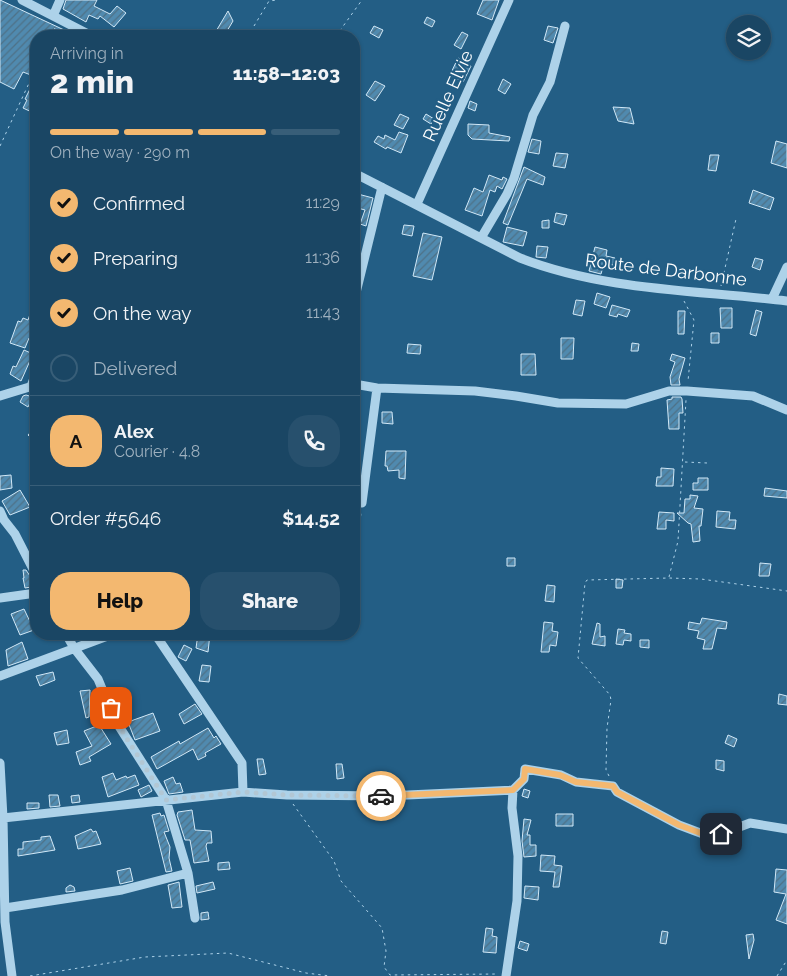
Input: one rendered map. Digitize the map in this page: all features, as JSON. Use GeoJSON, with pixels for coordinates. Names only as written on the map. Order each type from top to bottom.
{"type":"FeatureCollection","features":[{"type":"Feature","properties":{"kind":"street"},"geometry":{"type":"LineString","coordinates":[[22,0],[80,30]]}},
{"type":"Feature","properties":{"kind":"street"},"geometry":{"type":"LineString","coordinates":[[53,16],[60,0]]}},
{"type":"Feature","properties":{"kind":"street","name":"Ruelle Elvie"},"geometry":{"type":"LineString","coordinates":[[417,204],[509,0]]}},
{"type":"Feature","properties":{"kind":"street"},"geometry":{"type":"LineString","coordinates":[[481,238],[507,194],[514,178],[533,115],[550,82],[565,26]]}},
{"type":"Feature","properties":{"kind":"street","name":"Route de Darbonne"},"geometry":{"type":"LineString","coordinates":[[360,176],[520,258],[544,267],[594,280],[787,302]]}},
{"type":"Feature","properties":{"kind":"street"},"geometry":{"type":"LineString","coordinates":[[360,277],[382,187]]}},
{"type":"Feature","properties":{"kind":"street"},"geometry":{"type":"LineString","coordinates":[[772,300],[787,267]]}},
{"type":"Feature","properties":{"kind":"street"},"geometry":{"type":"LineString","coordinates":[[360,385],[377,388],[475,391],[568,404],[626,404],[669,391],[687,391],[753,396],[787,410]]}},
{"type":"Feature","properties":{"kind":"street"},"geometry":{"type":"LineString","coordinates":[[0,396],[30,387]]}},
{"type":"Feature","properties":{"kind":"street"},"geometry":{"type":"LineString","coordinates":[[362,503],[377,388]]}},
{"type":"Feature","properties":{"kind":"street"},"geometry":{"type":"LineString","coordinates":[[0,511],[4,520],[15,534],[30,563]]}},
{"type":"Feature","properties":{"kind":"street"},"geometry":{"type":"LineString","coordinates":[[0,598],[30,594]]}},
{"type":"Feature","properties":{"kind":"street"},"geometry":{"type":"LineString","coordinates":[[69,640],[98,679],[115,720],[166,800],[188,873],[195,918]]}},
{"type":"Feature","properties":{"kind":"street"},"geometry":{"type":"LineString","coordinates":[[0,676],[96,640]]}},
{"type":"Feature","properties":{"kind":"street"},"geometry":{"type":"LineString","coordinates":[[159,640],[242,763],[243,792]]}},
{"type":"Feature","properties":{"kind":"street"},"geometry":{"type":"LineString","coordinates":[[0,763],[5,922],[12,976]]}},
{"type":"Feature","properties":{"kind":"street"},"geometry":{"type":"LineString","coordinates":[[506,975],[517,901],[518,856],[512,808],[513,790],[524,779],[525,769],[560,775],[576,782],[613,786],[617,792],[679,825],[703,834],[721,834],[750,823],[787,829]]}},
{"type":"Feature","properties":{"kind":"street"},"geometry":{"type":"LineString","coordinates":[[3,818],[243,792],[287,795],[386,796],[513,790]]}},
{"type":"Feature","properties":{"kind":"street"},"geometry":{"type":"LineString","coordinates":[[5,908],[122,890],[188,873]]}},
{"type":"Feature","properties":{"kind":"path"},"geometry":{"type":"LineString","coordinates":[[254,26],[269,1],[277,0]]}},
{"type":"Feature","properties":{"kind":"path"},"geometry":{"type":"LineString","coordinates":[[340,30],[362,0]]}},
{"type":"Feature","properties":{"kind":"path"},"geometry":{"type":"LineString","coordinates":[[0,146],[30,81]]}},
{"type":"Feature","properties":{"kind":"path"},"geometry":{"type":"LineString","coordinates":[[719,294],[736,219]]}},
{"type":"Feature","properties":{"kind":"path"},"geometry":{"type":"LineString","coordinates":[[669,578],[678,541],[687,391],[694,320],[678,290]]}},
{"type":"Feature","properties":{"kind":"path"},"geometry":{"type":"LineString","coordinates":[[684,462],[707,464]]}},
{"type":"Feature","properties":{"kind":"path"},"geometry":{"type":"LineString","coordinates":[[360,526],[362,503]]}},
{"type":"Feature","properties":{"kind":"path"},"geometry":{"type":"LineString","coordinates":[[613,786],[606,770],[610,695],[578,658],[585,583],[587,580],[701,579],[787,592]]}},
{"type":"Feature","properties":{"kind":"path"},"geometry":{"type":"LineString","coordinates":[[287,795],[334,861],[341,882],[382,928],[386,951],[384,967],[390,975],[506,975]]}},
{"type":"Feature","properties":{"kind":"path"},"geometry":{"type":"LineString","coordinates":[[30,976],[145,957],[228,953],[306,973],[330,976]]}},
{"type":"Feature","properties":{"kind":"path"},"geometry":{"type":"LineString","coordinates":[[776,976],[787,960]]}},
{"type":"Feature","properties":{"kind":"building"},"geometry":{"type":"Polygon","coordinates":[[[0,0],[64,30],[30,30],[30,75],[23,72],[14,89],[0,82],[0,0]]]}},
{"type":"Feature","properties":{"kind":"building"},"geometry":{"type":"Polygon","coordinates":[[[66,0],[97,0],[94,6],[110,14],[117,6],[126,13],[114,27],[100,16],[98,19],[89,15],[86,22],[63,9],[66,0]]]}},
{"type":"Feature","properties":{"kind":"building"},"geometry":{"type":"Polygon","coordinates":[[[483,0],[499,0],[492,20],[477,14],[483,0]]]}},
{"type":"Feature","properties":{"kind":"building"},"geometry":{"type":"Polygon","coordinates":[[[228,11],[233,21],[228,30],[217,30],[228,11]]]}},
{"type":"Feature","properties":{"kind":"building"},"geometry":{"type":"Polygon","coordinates":[[[427,17],[435,21],[432,27],[424,23],[427,17]]]}},
{"type":"Feature","properties":{"kind":"building"},"geometry":{"type":"Polygon","coordinates":[[[374,26],[383,30],[379,38],[370,33],[374,26]]]}},
{"type":"Feature","properties":{"kind":"building"},"geometry":{"type":"Polygon","coordinates":[[[548,26],[558,28],[553,43],[544,40],[548,26]]]}},
{"type":"Feature","properties":{"kind":"building"},"geometry":{"type":"Polygon","coordinates":[[[462,32],[468,35],[461,49],[454,45],[462,32]]]}},
{"type":"Feature","properties":{"kind":"building"},"geometry":{"type":"Polygon","coordinates":[[[458,58],[471,66],[463,82],[450,75],[458,58]]]}},
{"type":"Feature","properties":{"kind":"building"},"geometry":{"type":"Polygon","coordinates":[[[503,79],[511,84],[505,94],[498,90],[503,79]]]}},
{"type":"Feature","properties":{"kind":"building"},"geometry":{"type":"Polygon","coordinates":[[[375,81],[385,86],[375,101],[366,95],[375,81]]]}},
{"type":"Feature","properties":{"kind":"building"},"geometry":{"type":"Polygon","coordinates":[[[30,89],[30,111],[23,108],[27,100],[25,99],[30,89]]]}},
{"type":"Feature","properties":{"kind":"building"},"geometry":{"type":"Polygon","coordinates":[[[470,101],[477,104],[475,111],[468,108],[470,101]]]}},
{"type":"Feature","properties":{"kind":"building"},"geometry":{"type":"Polygon","coordinates":[[[613,107],[630,108],[634,124],[618,121],[613,107]]]}},
{"type":"Feature","properties":{"kind":"building"},"geometry":{"type":"Polygon","coordinates":[[[400,114],[409,118],[403,129],[394,125],[400,114]]]}},
{"type":"Feature","properties":{"kind":"building"},"geometry":{"type":"Polygon","coordinates":[[[426,114],[434,119],[431,124],[423,119],[426,114]]]}},
{"type":"Feature","properties":{"kind":"building"},"geometry":{"type":"Polygon","coordinates":[[[468,124],[489,125],[489,133],[510,137],[509,141],[472,139],[468,135],[468,124]]]}},
{"type":"Feature","properties":{"kind":"building"},"geometry":{"type":"Polygon","coordinates":[[[399,132],[408,135],[401,153],[387,147],[386,149],[374,142],[378,136],[384,139],[385,135],[395,140],[399,132]]]}},
{"type":"Feature","properties":{"kind":"building"},"geometry":{"type":"Polygon","coordinates":[[[532,139],[541,141],[539,154],[528,152],[532,139]]]}},
{"type":"Feature","properties":{"kind":"building"},"geometry":{"type":"Polygon","coordinates":[[[776,141],[787,144],[787,168],[771,163],[776,141]]]}},
{"type":"Feature","properties":{"kind":"building"},"geometry":{"type":"Polygon","coordinates":[[[556,153],[568,154],[565,168],[553,166],[556,153]]]}},
{"type":"Feature","properties":{"kind":"building"},"geometry":{"type":"Polygon","coordinates":[[[710,155],[719,155],[716,171],[708,170],[710,155]]]}},
{"type":"Feature","properties":{"kind":"building"},"geometry":{"type":"Polygon","coordinates":[[[524,167],[545,177],[543,185],[527,179],[508,225],[503,223],[524,167]]]}},
{"type":"Feature","properties":{"kind":"building"},"geometry":{"type":"Polygon","coordinates":[[[489,175],[502,180],[503,177],[507,179],[502,189],[497,186],[495,192],[490,190],[482,216],[465,210],[474,188],[483,192],[489,175]]]}},
{"type":"Feature","properties":{"kind":"building"},"geometry":{"type":"Polygon","coordinates":[[[753,190],[774,198],[770,210],[749,203],[753,190]]]}},
{"type":"Feature","properties":{"kind":"building"},"geometry":{"type":"Polygon","coordinates":[[[360,195],[373,198],[366,226],[360,224],[365,210],[360,209],[360,195]]]}},
{"type":"Feature","properties":{"kind":"building"},"geometry":{"type":"Polygon","coordinates":[[[556,213],[567,215],[564,225],[554,222],[556,213]]]}},
{"type":"Feature","properties":{"kind":"building"},"geometry":{"type":"Polygon","coordinates":[[[549,220],[549,228],[542,228],[542,221],[549,220]]]}},
{"type":"Feature","properties":{"kind":"building"},"geometry":{"type":"Polygon","coordinates":[[[404,225],[414,226],[412,236],[402,234],[404,225]]]}},
{"type":"Feature","properties":{"kind":"building"},"geometry":{"type":"Polygon","coordinates":[[[507,227],[527,232],[523,246],[503,242],[507,227]]]}},
{"type":"Feature","properties":{"kind":"building"},"geometry":{"type":"Polygon","coordinates":[[[423,233],[442,237],[432,280],[413,276],[423,233]]]}},
{"type":"Feature","properties":{"kind":"building"},"geometry":{"type":"Polygon","coordinates":[[[537,246],[548,247],[546,258],[536,257],[537,246]]]}},
{"type":"Feature","properties":{"kind":"building"},"geometry":{"type":"Polygon","coordinates":[[[595,247],[607,250],[606,256],[615,258],[613,265],[604,263],[601,274],[589,271],[595,247]]]}},
{"type":"Feature","properties":{"kind":"building"},"geometry":{"type":"Polygon","coordinates":[[[755,258],[763,260],[760,270],[752,267],[755,258]]]}},
{"type":"Feature","properties":{"kind":"building"},"geometry":{"type":"Polygon","coordinates":[[[597,293],[610,297],[606,308],[594,304],[597,293]]]}},
{"type":"Feature","properties":{"kind":"building"},"geometry":{"type":"Polygon","coordinates":[[[576,300],[585,301],[582,316],[573,314],[576,300]]]}},
{"type":"Feature","properties":{"kind":"building"},"geometry":{"type":"Polygon","coordinates":[[[612,305],[630,310],[627,317],[618,314],[617,317],[609,315],[612,305]]]}},
{"type":"Feature","properties":{"kind":"building"},"geometry":{"type":"Polygon","coordinates":[[[720,308],[732,308],[732,328],[721,328],[720,308]]]}},
{"type":"Feature","properties":{"kind":"building"},"geometry":{"type":"Polygon","coordinates":[[[756,310],[762,312],[756,336],[750,334],[756,310]]]}},
{"type":"Feature","properties":{"kind":"building"},"geometry":{"type":"Polygon","coordinates":[[[678,311],[685,311],[684,334],[678,334],[678,311]]]}},
{"type":"Feature","properties":{"kind":"building"},"geometry":{"type":"Polygon","coordinates":[[[30,314],[30,338],[25,348],[10,343],[18,321],[21,322],[23,318],[28,320],[30,314]]]}},
{"type":"Feature","properties":{"kind":"building"},"geometry":{"type":"Polygon","coordinates":[[[711,333],[719,333],[719,343],[711,343],[711,333]]]}},
{"type":"Feature","properties":{"kind":"building"},"geometry":{"type":"Polygon","coordinates":[[[561,338],[574,338],[573,359],[561,359],[561,338]]]}},
{"type":"Feature","properties":{"kind":"building"},"geometry":{"type":"Polygon","coordinates":[[[632,343],[639,344],[638,351],[631,351],[632,343]]]}},
{"type":"Feature","properties":{"kind":"building"},"geometry":{"type":"Polygon","coordinates":[[[408,344],[421,345],[420,354],[407,353],[408,344]]]}},
{"type":"Feature","properties":{"kind":"building"},"geometry":{"type":"Polygon","coordinates":[[[24,350],[30,353],[30,361],[21,381],[10,374],[13,366],[16,367],[24,350]]]}},
{"type":"Feature","properties":{"kind":"building"},"geometry":{"type":"Polygon","coordinates":[[[521,354],[535,354],[536,375],[521,375],[521,354]]]}},
{"type":"Feature","properties":{"kind":"building"},"geometry":{"type":"Polygon","coordinates":[[[672,354],[685,358],[679,379],[680,385],[671,385],[670,377],[675,362],[670,360],[672,354]]]}},
{"type":"Feature","properties":{"kind":"building"},"geometry":{"type":"Polygon","coordinates":[[[23,396],[30,396],[28,407],[20,402],[23,396]]]}},
{"type":"Feature","properties":{"kind":"building"},"geometry":{"type":"Polygon","coordinates":[[[672,397],[681,397],[682,399],[683,413],[679,413],[679,429],[669,429],[667,400],[672,399],[672,397]]]}},
{"type":"Feature","properties":{"kind":"building"},"geometry":{"type":"Polygon","coordinates":[[[382,412],[392,412],[393,424],[382,423],[382,412]]]}},
{"type":"Feature","properties":{"kind":"building"},"geometry":{"type":"Polygon","coordinates":[[[386,451],[406,451],[405,479],[399,478],[399,470],[388,471],[387,466],[385,466],[386,451]]]}},
{"type":"Feature","properties":{"kind":"building"},"geometry":{"type":"Polygon","coordinates":[[[661,468],[674,469],[673,486],[656,486],[657,477],[661,477],[661,468]]]}},
{"type":"Feature","properties":{"kind":"building"},"geometry":{"type":"Polygon","coordinates":[[[11,475],[12,488],[0,490],[0,476],[11,475]]]}},
{"type":"Feature","properties":{"kind":"building"},"geometry":{"type":"Polygon","coordinates":[[[698,478],[708,478],[708,490],[693,490],[693,483],[698,483],[698,478]]]}},
{"type":"Feature","properties":{"kind":"building"},"geometry":{"type":"Polygon","coordinates":[[[765,488],[787,491],[787,498],[764,496],[765,488]]]}},
{"type":"Feature","properties":{"kind":"building"},"geometry":{"type":"Polygon","coordinates":[[[20,490],[30,507],[10,515],[2,501],[20,490]]]}},
{"type":"Feature","properties":{"kind":"building"},"geometry":{"type":"Polygon","coordinates":[[[690,495],[698,496],[694,508],[703,509],[701,526],[699,526],[700,541],[693,542],[691,524],[677,513],[684,513],[685,499],[690,499],[690,495]]]}},
{"type":"Feature","properties":{"kind":"building"},"geometry":{"type":"Polygon","coordinates":[[[717,511],[730,512],[729,520],[736,520],[735,529],[716,527],[717,511]]]}},
{"type":"Feature","properties":{"kind":"building"},"geometry":{"type":"Polygon","coordinates":[[[659,512],[674,513],[674,521],[666,520],[666,529],[657,529],[659,512]]]}},
{"type":"Feature","properties":{"kind":"building"},"geometry":{"type":"Polygon","coordinates":[[[507,558],[515,558],[515,566],[507,566],[507,558]]]}},
{"type":"Feature","properties":{"kind":"building"},"geometry":{"type":"Polygon","coordinates":[[[760,563],[771,564],[769,576],[759,576],[760,563]]]}},
{"type":"Feature","properties":{"kind":"building"},"geometry":{"type":"Polygon","coordinates":[[[23,570],[26,570],[30,576],[30,587],[25,588],[23,570]]]}},
{"type":"Feature","properties":{"kind":"building"},"geometry":{"type":"Polygon","coordinates":[[[616,579],[623,580],[622,588],[616,588],[616,579]]]}},
{"type":"Feature","properties":{"kind":"building"},"geometry":{"type":"Polygon","coordinates":[[[547,585],[555,586],[554,602],[545,601],[547,585]]]}},
{"type":"Feature","properties":{"kind":"building"},"geometry":{"type":"Polygon","coordinates":[[[24,609],[30,622],[30,631],[20,635],[11,614],[24,609]]]}},
{"type":"Feature","properties":{"kind":"building"},"geometry":{"type":"Polygon","coordinates":[[[702,618],[727,622],[726,629],[717,628],[712,649],[703,649],[705,640],[697,638],[699,631],[688,629],[689,622],[700,624],[702,618]]]}},
{"type":"Feature","properties":{"kind":"building"},"geometry":{"type":"Polygon","coordinates":[[[544,622],[553,623],[552,631],[558,632],[556,646],[550,645],[549,652],[541,652],[544,622]]]}},
{"type":"Feature","properties":{"kind":"building"},"geometry":{"type":"Polygon","coordinates":[[[597,623],[600,624],[600,637],[605,636],[605,646],[592,644],[597,623]]]}},
{"type":"Feature","properties":{"kind":"building"},"geometry":{"type":"Polygon","coordinates":[[[618,629],[625,630],[624,633],[631,634],[631,641],[624,640],[623,645],[616,644],[618,629]]]}},
{"type":"Feature","properties":{"kind":"building"},"geometry":{"type":"Polygon","coordinates":[[[197,640],[209,640],[208,652],[196,648],[197,640]]]}},
{"type":"Feature","properties":{"kind":"building"},"geometry":{"type":"Polygon","coordinates":[[[640,640],[649,640],[649,648],[640,647],[640,640]]]}},
{"type":"Feature","properties":{"kind":"building"},"geometry":{"type":"Polygon","coordinates":[[[22,642],[28,659],[8,666],[6,650],[22,642]]]}},
{"type":"Feature","properties":{"kind":"building"},"geometry":{"type":"Polygon","coordinates":[[[184,645],[192,649],[186,661],[178,657],[184,645]]]}},
{"type":"Feature","properties":{"kind":"building"},"geometry":{"type":"Polygon","coordinates":[[[202,665],[211,666],[209,682],[199,681],[202,665]]]}},
{"type":"Feature","properties":{"kind":"building"},"geometry":{"type":"Polygon","coordinates":[[[53,672],[55,680],[40,686],[36,676],[53,672]]]}},
{"type":"Feature","properties":{"kind":"building"},"geometry":{"type":"Polygon","coordinates":[[[90,690],[89,717],[86,718],[80,691],[90,690]]]}},
{"type":"Feature","properties":{"kind":"building"},"geometry":{"type":"Polygon","coordinates":[[[779,694],[787,696],[787,705],[778,704],[779,694]]]}},
{"type":"Feature","properties":{"kind":"building"},"geometry":{"type":"Polygon","coordinates":[[[195,704],[202,714],[184,724],[179,714],[195,704]]]}},
{"type":"Feature","properties":{"kind":"building"},"geometry":{"type":"Polygon","coordinates":[[[153,713],[160,731],[135,740],[128,722],[153,713]]]}},
{"type":"Feature","properties":{"kind":"building"},"geometry":{"type":"Polygon","coordinates":[[[99,725],[111,744],[89,757],[91,761],[80,765],[76,752],[92,746],[84,731],[99,725]]]}},
{"type":"Feature","properties":{"kind":"building"},"geometry":{"type":"Polygon","coordinates":[[[208,728],[214,738],[216,736],[221,744],[205,753],[206,756],[198,760],[193,749],[157,769],[151,757],[179,741],[180,744],[208,728]]]}},
{"type":"Feature","properties":{"kind":"building"},"geometry":{"type":"Polygon","coordinates":[[[67,730],[69,743],[57,745],[54,733],[67,730]]]}},
{"type":"Feature","properties":{"kind":"building"},"geometry":{"type":"Polygon","coordinates":[[[728,735],[737,739],[734,747],[725,743],[728,735]]]}},
{"type":"Feature","properties":{"kind":"building"},"geometry":{"type":"Polygon","coordinates":[[[257,759],[263,759],[266,774],[259,775],[257,759]]]}},
{"type":"Feature","properties":{"kind":"building"},"geometry":{"type":"Polygon","coordinates":[[[716,760],[724,761],[724,771],[716,769],[716,760]]]}},
{"type":"Feature","properties":{"kind":"building"},"geometry":{"type":"Polygon","coordinates":[[[336,764],[342,764],[344,778],[337,779],[336,764]]]}},
{"type":"Feature","properties":{"kind":"building"},"geometry":{"type":"Polygon","coordinates":[[[113,773],[116,780],[135,775],[139,785],[108,797],[102,777],[113,773]]]}},
{"type":"Feature","properties":{"kind":"building"},"geometry":{"type":"Polygon","coordinates":[[[173,777],[176,784],[180,783],[183,792],[169,794],[164,781],[173,777]]]}},
{"type":"Feature","properties":{"kind":"building"},"geometry":{"type":"Polygon","coordinates":[[[149,785],[152,791],[141,797],[138,790],[149,785]]]}},
{"type":"Feature","properties":{"kind":"building"},"geometry":{"type":"Polygon","coordinates":[[[524,789],[530,791],[528,798],[522,796],[524,789]]]}},
{"type":"Feature","properties":{"kind":"building"},"geometry":{"type":"Polygon","coordinates":[[[49,795],[58,795],[60,806],[50,807],[49,795]]]}},
{"type":"Feature","properties":{"kind":"building"},"geometry":{"type":"Polygon","coordinates":[[[79,795],[80,802],[72,803],[71,796],[79,795]]]}},
{"type":"Feature","properties":{"kind":"building"},"geometry":{"type":"Polygon","coordinates":[[[27,803],[39,803],[39,808],[27,809],[27,803]]]}},
{"type":"Feature","properties":{"kind":"building"},"geometry":{"type":"Polygon","coordinates":[[[192,810],[195,830],[211,831],[212,843],[207,843],[206,846],[209,861],[194,863],[190,840],[185,840],[177,815],[178,812],[192,810]]]}},
{"type":"Feature","properties":{"kind":"building"},"geometry":{"type":"Polygon","coordinates":[[[160,813],[161,816],[164,815],[169,831],[164,832],[170,847],[169,858],[172,871],[166,872],[152,815],[160,813]]]}},
{"type":"Feature","properties":{"kind":"building"},"geometry":{"type":"Polygon","coordinates":[[[556,814],[573,814],[573,826],[556,826],[556,814]]]}},
{"type":"Feature","properties":{"kind":"building"},"geometry":{"type":"Polygon","coordinates":[[[524,819],[531,820],[527,835],[530,835],[530,845],[536,845],[536,856],[524,857],[522,841],[524,819]]]}},
{"type":"Feature","properties":{"kind":"building"},"geometry":{"type":"Polygon","coordinates":[[[91,829],[93,832],[96,831],[101,844],[78,849],[75,836],[91,829]]]}},
{"type":"Feature","properties":{"kind":"building"},"geometry":{"type":"Polygon","coordinates":[[[50,836],[55,850],[18,856],[18,849],[23,849],[23,842],[41,840],[41,837],[50,836]]]}},
{"type":"Feature","properties":{"kind":"building"},"geometry":{"type":"Polygon","coordinates":[[[541,855],[555,856],[554,865],[562,866],[559,887],[553,887],[555,872],[540,871],[541,855]]]}},
{"type":"Feature","properties":{"kind":"building"},"geometry":{"type":"Polygon","coordinates":[[[229,862],[230,869],[218,870],[218,863],[229,862]]]}},
{"type":"Feature","properties":{"kind":"building"},"geometry":{"type":"Polygon","coordinates":[[[130,868],[133,881],[120,884],[117,871],[130,868]]]}},
{"type":"Feature","properties":{"kind":"building"},"geometry":{"type":"Polygon","coordinates":[[[776,869],[787,870],[787,924],[776,920],[786,894],[774,892],[776,869]]]}},
{"type":"Feature","properties":{"kind":"building"},"geometry":{"type":"Polygon","coordinates":[[[179,882],[182,907],[172,908],[168,885],[179,882]]]}},
{"type":"Feature","properties":{"kind":"building"},"geometry":{"type":"Polygon","coordinates":[[[213,882],[215,889],[197,893],[196,886],[213,882]]]}},
{"type":"Feature","properties":{"kind":"building"},"geometry":{"type":"Polygon","coordinates":[[[70,885],[74,887],[75,891],[66,892],[66,888],[70,885]]]}},
{"type":"Feature","properties":{"kind":"building"},"geometry":{"type":"Polygon","coordinates":[[[525,886],[539,887],[538,900],[524,898],[525,886]]]}},
{"type":"Feature","properties":{"kind":"building"},"geometry":{"type":"Polygon","coordinates":[[[208,912],[209,919],[201,920],[201,913],[208,912]]]}},
{"type":"Feature","properties":{"kind":"building"},"geometry":{"type":"Polygon","coordinates":[[[486,928],[493,929],[492,936],[497,937],[496,953],[483,952],[486,928]]]}},
{"type":"Feature","properties":{"kind":"building"},"geometry":{"type":"Polygon","coordinates":[[[662,931],[668,932],[666,944],[660,943],[662,931]]]}},
{"type":"Feature","properties":{"kind":"building"},"geometry":{"type":"Polygon","coordinates":[[[753,934],[754,940],[749,959],[746,935],[753,934]]]}},
{"type":"Feature","properties":{"kind":"building"},"geometry":{"type":"Polygon","coordinates":[[[520,941],[529,944],[527,951],[518,948],[520,941]]]}},
{"type":"Feature","properties":{"kind":"way so far"},"geometry":{"type":"LineString","coordinates":[[111,708],[115,720],[166,800],[243,792],[287,795],[381,796]]}},
{"type":"Feature","properties":{"kind":"route"},"geometry":{"type":"LineString","coordinates":[[381,796],[513,790],[524,779],[525,769],[560,775],[576,782],[613,786],[617,792],[679,825],[703,834],[721,834]]}}]}
